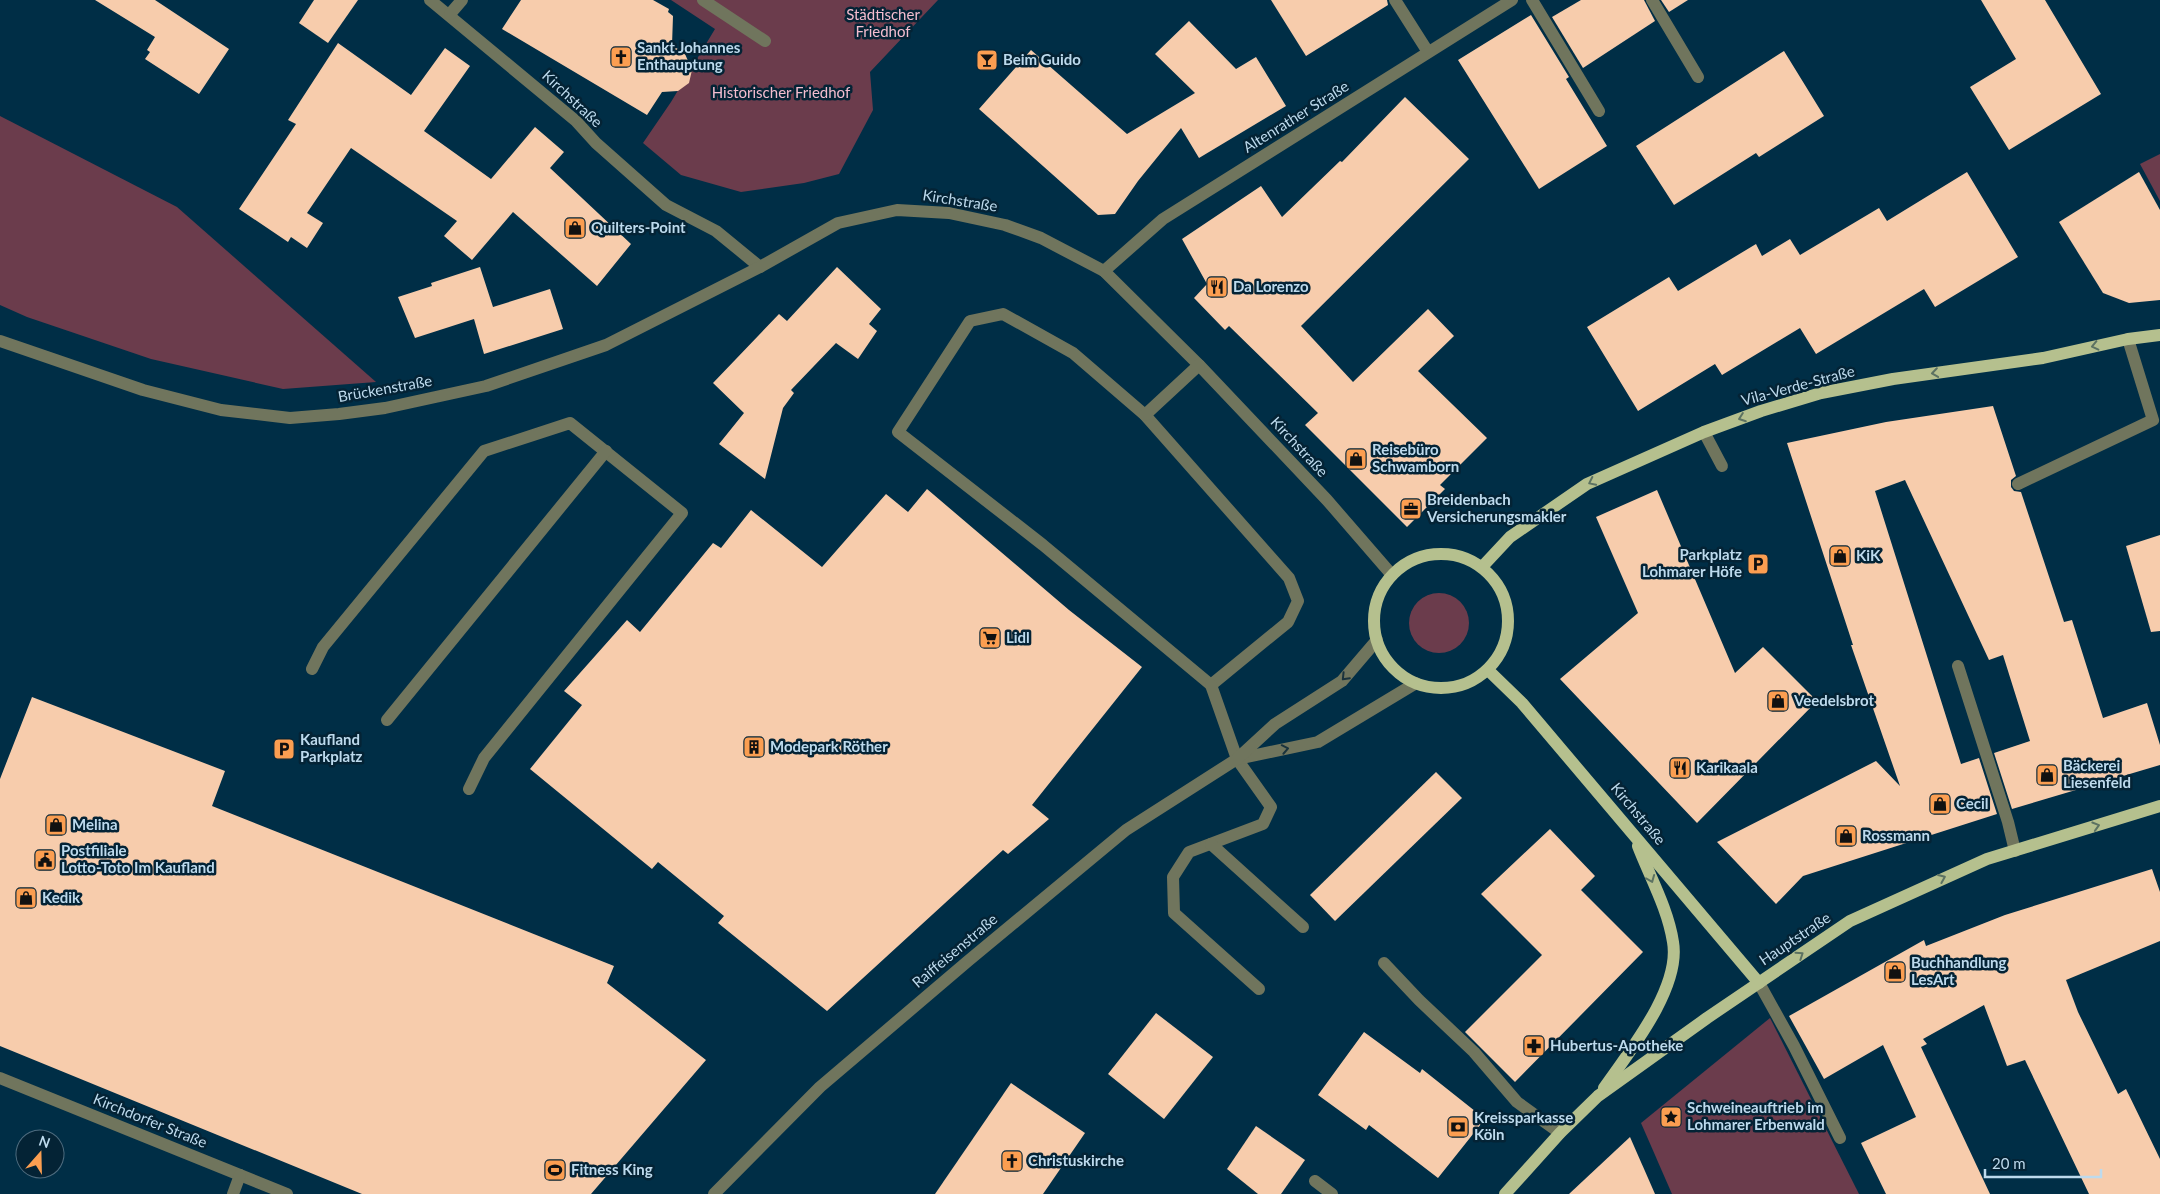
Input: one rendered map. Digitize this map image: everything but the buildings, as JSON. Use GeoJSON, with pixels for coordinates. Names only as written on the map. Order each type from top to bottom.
{"type":"FeatureCollection","features":[{"type":"Feature","properties":{"kind":"main road","name":"Vila-Verde-Straße"},"geometry":{"type":"LineString","coordinates":[[1482,567],[1510,536],[1587,484],[1704,432],[1761,411],[1821,393],[1893,379],[2043,358],[2128,339],[2160,335]]}},
{"type":"Feature","properties":{"kind":"main road"},"geometry":{"type":"LineString","coordinates":[[1436,554],[1460,556],[1482,567],[1498,584],[1508,606],[1509,629],[1502,652],[1488,670],[1466,684],[1441,688],[1416,683],[1399,673],[1385,658],[1376,640],[1374,622],[1376,605],[1382,589],[1392,574],[1412,560],[1436,554]]}},
{"type":"Feature","properties":{"kind":"main road","name":"Kirchstraße"},"geometry":{"type":"LineString","coordinates":[[1488,670],[1522,703],[1759,982]]}},
{"type":"Feature","properties":{"kind":"main road","name":"Hauptstraße"},"geometry":{"type":"LineString","coordinates":[[1505,1194],[1560,1133],[1598,1096],[1759,982],[1850,921],[1987,859],[2160,806]]}},
{"type":"Feature","properties":{"kind":"main road"},"geometry":{"type":"LineString","coordinates":[[1598,1096],[1655,1013],[1670,977],[1674,944],[1667,918],[1633,834]]}},
{"type":"Feature","properties":{"kind":"street","name":"Kirchstraße"},"geometry":{"type":"LineString","coordinates":[[430,0],[450,14],[576,121],[596,143],[666,205],[716,231],[760,267],[838,223],[897,210],[949,213],[1004,224],[1041,238],[1104,271],[1199,365],[1327,500],[1392,574]]}},
{"type":"Feature","properties":{"kind":"street"},"geometry":{"type":"LineString","coordinates":[[450,14],[462,0]]}},
{"type":"Feature","properties":{"kind":"street"},"geometry":{"type":"LineString","coordinates":[[703,0],[765,41]]}},
{"type":"Feature","properties":{"kind":"street"},"geometry":{"type":"LineString","coordinates":[[1395,0],[1428,52]]}},
{"type":"Feature","properties":{"kind":"street","name":"Altenrather Straße"},"geometry":{"type":"LineString","coordinates":[[1104,271],[1163,219],[1512,0]]}},
{"type":"Feature","properties":{"kind":"street"},"geometry":{"type":"LineString","coordinates":[[1532,0],[1599,110]]}},
{"type":"Feature","properties":{"kind":"street"},"geometry":{"type":"LineString","coordinates":[[1652,0],[1698,77]]}},
{"type":"Feature","properties":{"kind":"street","name":"Brückenstraße"},"geometry":{"type":"LineString","coordinates":[[0,341],[143,390],[221,410],[290,418],[339,414],[385,408],[486,386],[606,345],[760,267]]}},
{"type":"Feature","properties":{"kind":"street"},"geometry":{"type":"LineString","coordinates":[[1211,685],[1288,622],[1298,601],[1289,578],[1145,415],[1073,353],[1003,314],[970,320],[898,432],[1050,550],[1211,685],[1237,759],[1271,807],[1263,824],[1189,852],[1172,877],[1174,913],[1259,989]]}},
{"type":"Feature","properties":{"kind":"street"},"geometry":{"type":"LineString","coordinates":[[2018,484],[2152,420],[2128,339]]}},
{"type":"Feature","properties":{"kind":"street"},"geometry":{"type":"LineString","coordinates":[[1145,415],[1199,365]]}},
{"type":"Feature","properties":{"kind":"street"},"geometry":{"type":"LineString","coordinates":[[312,669],[323,647],[484,451],[570,423],[682,513],[484,758],[469,789]]}},
{"type":"Feature","properties":{"kind":"street"},"geometry":{"type":"LineString","coordinates":[[1704,432],[1722,466]]}},
{"type":"Feature","properties":{"kind":"street"},"geometry":{"type":"LineString","coordinates":[[387,720],[606,451]]}},
{"type":"Feature","properties":{"kind":"street","name":"Raiffeisenstraße"},"geometry":{"type":"LineString","coordinates":[[714,1194],[820,1087],[976,954],[1126,830],[1237,759],[1275,724],[1342,681],[1376,640]]}},
{"type":"Feature","properties":{"kind":"street"},"geometry":{"type":"LineString","coordinates":[[1958,666],[2008,822],[2015,851]]}},
{"type":"Feature","properties":{"kind":"street","name":"Raiffeisenstraße"},"geometry":{"type":"LineString","coordinates":[[1237,759],[1318,742],[1416,683]]}},
{"type":"Feature","properties":{"kind":"street"},"geometry":{"type":"LineString","coordinates":[[1211,844],[1303,927]]}},
{"type":"Feature","properties":{"kind":"street"},"geometry":{"type":"LineString","coordinates":[[1384,963],[1418,1000],[1474,1052],[1518,1102],[1560,1133]]}},
{"type":"Feature","properties":{"kind":"street"},"geometry":{"type":"LineString","coordinates":[[1759,982],[1794,1046],[1840,1138]]}},
{"type":"Feature","properties":{"kind":"street","name":"Kirchdorfer Straße"},"geometry":{"type":"LineString","coordinates":[[0,1078],[287,1194]]}},
{"type":"Feature","properties":{"kind":"street"},"geometry":{"type":"LineString","coordinates":[[233,1194],[240,1175]]}},
{"type":"Feature","properties":{"kind":"street"},"geometry":{"type":"LineString","coordinates":[[1315,1181],[1332,1194]]}},
{"type":"Feature","properties":{"kind":"green space","name":"Historischer Friedhof"},"geometry":{"type":"Polygon","coordinates":[[[671,0],[938,0],[870,72],[873,110],[839,174],[804,183],[741,192],[681,175],[643,143],[671,102],[715,29],[671,0]]]}},
{"type":"Feature","properties":{"kind":"green space"},"geometry":{"type":"Polygon","coordinates":[[[0,116],[177,207],[376,382],[283,389],[151,359],[27,317],[0,305],[0,116]]]}},
{"type":"Feature","properties":{"kind":"green space"},"geometry":{"type":"Polygon","coordinates":[[[2160,154],[2160,201],[2140,164],[2160,154]]]}},
{"type":"Feature","properties":{"kind":"green space"},"geometry":{"type":"Polygon","coordinates":[[[1433,593],[1445,593],[1456,598],[1464,606],[1469,617],[1467,635],[1456,648],[1445,653],[1433,653],[1422,648],[1414,640],[1409,629],[1409,617],[1414,606],[1422,598],[1433,593]]]}},
{"type":"Feature","properties":{"kind":"green space"},"geometry":{"type":"Polygon","coordinates":[[[1770,1018],[1859,1194],[1672,1194],[1641,1123],[1770,1018]]]}},
{"type":"Feature","properties":{"kind":"place","name":"Sankt Johannes Enthauptung"},"geometry":{"type":"Point","coordinates":[621,57]}},
{"type":"Feature","properties":{"kind":"place","name":"Beim Guido"},"geometry":{"type":"Point","coordinates":[987,60]}},
{"type":"Feature","properties":{"kind":"place","name":"Quilters-Point"},"geometry":{"type":"Point","coordinates":[575,228]}},
{"type":"Feature","properties":{"kind":"place","name":"Da Lorenzo"},"geometry":{"type":"Point","coordinates":[1217,287]}},
{"type":"Feature","properties":{"kind":"place","name":"Reisebüro Schwamborn"},"geometry":{"type":"Point","coordinates":[1356,459]}},
{"type":"Feature","properties":{"kind":"place","name":"Breidenbach Versicherungsmakler"},"geometry":{"type":"Point","coordinates":[1411,509]}},
{"type":"Feature","properties":{"kind":"place","name":"KiK"},"geometry":{"type":"Point","coordinates":[1840,556]}},
{"type":"Feature","properties":{"kind":"place","name":"Parkplatz Lohmarer Höfe"},"geometry":{"type":"Point","coordinates":[1758,564]}},
{"type":"Feature","properties":{"kind":"place","name":"Lidl"},"geometry":{"type":"Point","coordinates":[990,638]}},
{"type":"Feature","properties":{"kind":"place","name":"Veedelsbrot"},"geometry":{"type":"Point","coordinates":[1778,701]}},
{"type":"Feature","properties":{"kind":"place","name":"Modepark Röther"},"geometry":{"type":"Point","coordinates":[754,747]}},
{"type":"Feature","properties":{"kind":"place","name":"Kaufland Parkplatz"},"geometry":{"type":"Point","coordinates":[284,749]}},
{"type":"Feature","properties":{"kind":"place","name":"Karikaala"},"geometry":{"type":"Point","coordinates":[1680,768]}},
{"type":"Feature","properties":{"kind":"place","name":"Bäckerei Liesenfeld"},"geometry":{"type":"Point","coordinates":[2047,775]}},
{"type":"Feature","properties":{"kind":"place","name":"Cecil"},"geometry":{"type":"Point","coordinates":[1940,804]}},
{"type":"Feature","properties":{"kind":"place","name":"Melina"},"geometry":{"type":"Point","coordinates":[56,825]}},
{"type":"Feature","properties":{"kind":"place","name":"Rossmann"},"geometry":{"type":"Point","coordinates":[1846,836]}},
{"type":"Feature","properties":{"kind":"place","name":"Postfiliale Lotto-Toto Im Kaufland"},"geometry":{"type":"Point","coordinates":[45,860]}},
{"type":"Feature","properties":{"kind":"place","name":"Kedik"},"geometry":{"type":"Point","coordinates":[26,898]}},
{"type":"Feature","properties":{"kind":"place","name":"Buchhandlung LesArt"},"geometry":{"type":"Point","coordinates":[1895,972]}},
{"type":"Feature","properties":{"kind":"place","name":"Hubertus-Apotheke"},"geometry":{"type":"Point","coordinates":[1534,1046]}},
{"type":"Feature","properties":{"kind":"place","name":"Schweineauftrieb im Lohmarer Erbenwald"},"geometry":{"type":"Point","coordinates":[1671,1117]}},
{"type":"Feature","properties":{"kind":"place","name":"Kreissparkasse Köln"},"geometry":{"type":"Point","coordinates":[1458,1127]}},
{"type":"Feature","properties":{"kind":"place","name":"Christuskirche"},"geometry":{"type":"Point","coordinates":[1012,1161]}},
{"type":"Feature","properties":{"kind":"place","name":"Fitness King"},"geometry":{"type":"Point","coordinates":[555,1170]}},
{"type":"Feature","properties":{"kind":"park label","name":"Städtischer Friedhof"},"geometry":{"type":"Point","coordinates":[883,24]}}]}
